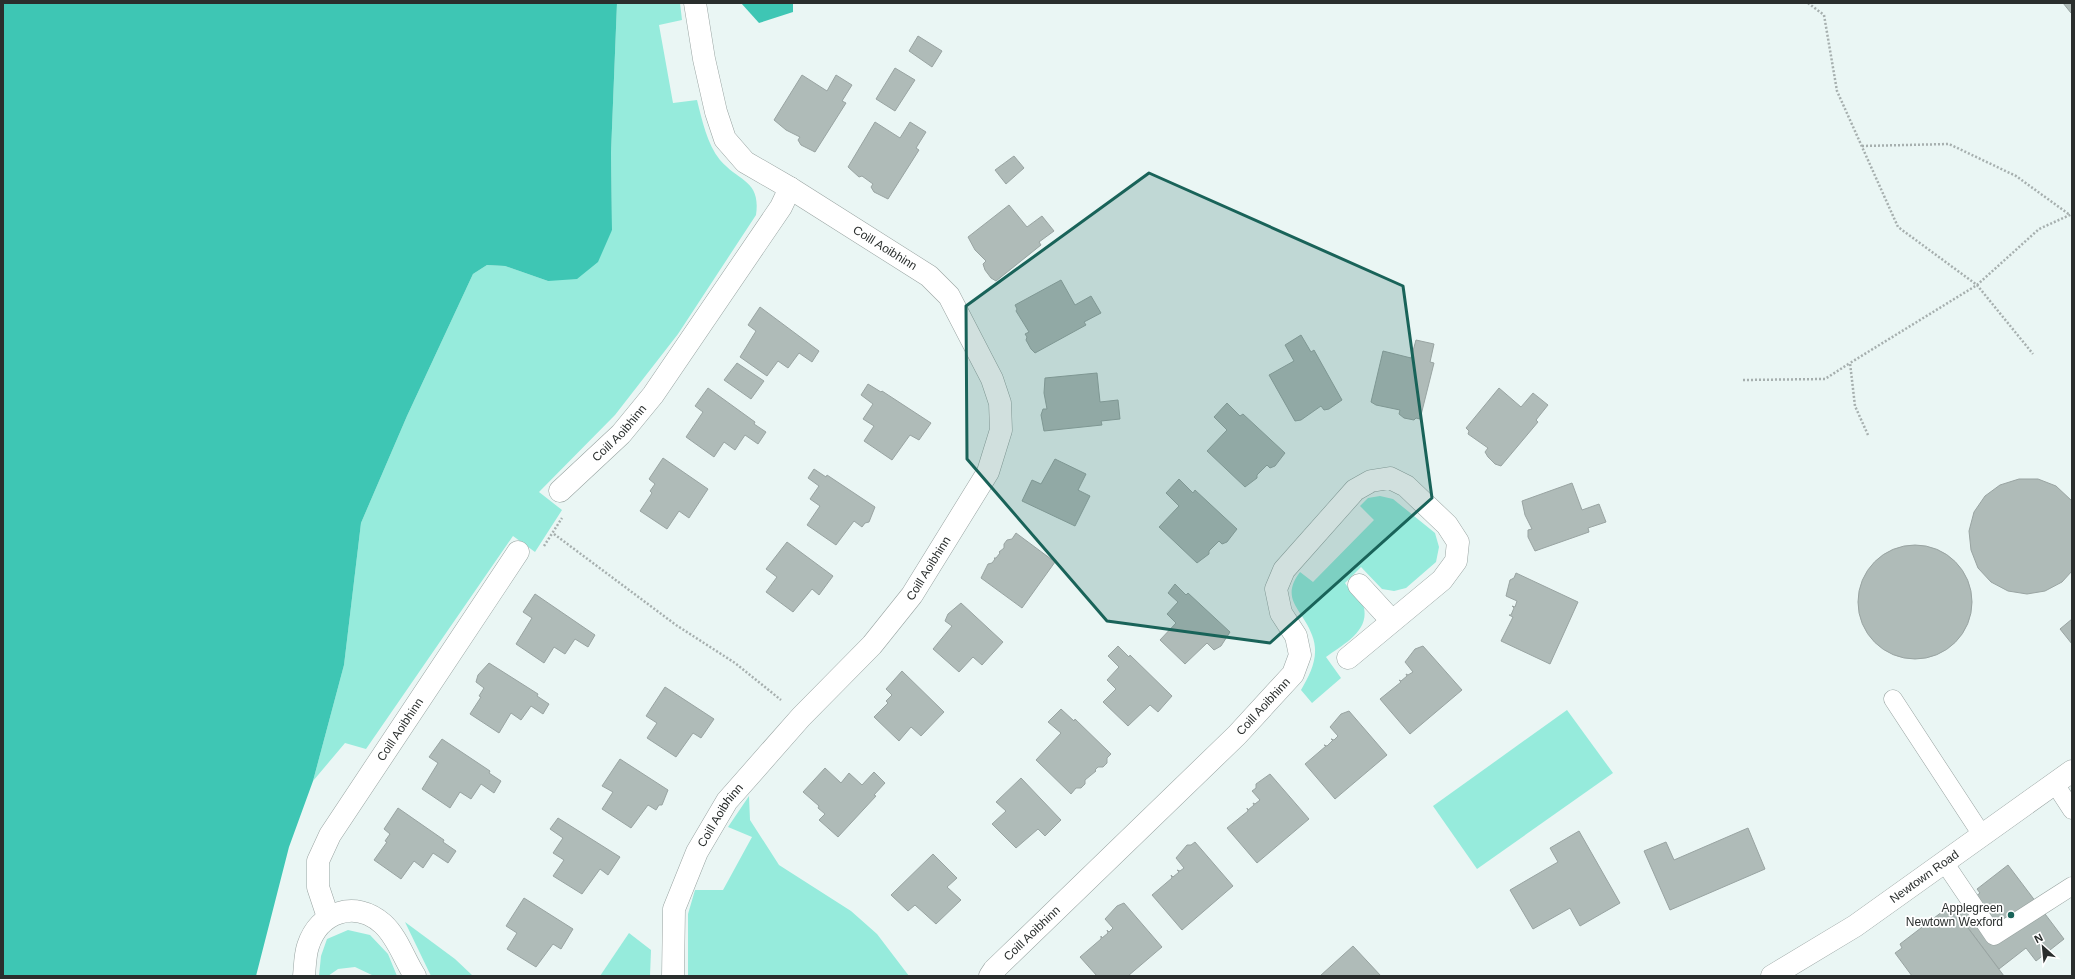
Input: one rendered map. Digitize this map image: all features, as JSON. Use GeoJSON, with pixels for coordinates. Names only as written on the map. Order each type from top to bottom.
{"type":"FeatureCollection","features":[{"type":"Feature","properties":{"kind":"street","name":"Coill Aoibhinn"},"geometry":{"type":"LineString","coordinates":[[673,976],[674,909],[697,852],[727,801],[801,717],[872,645],[912,595],[988,472],[1001,430],[1000,403],[992,379],[949,296],[929,276],[790,188],[745,162],[725,139],[716,112],[704,59],[695,3]]}},
{"type":"Feature","properties":{"kind":"street","name":"Coill Aoibhinn"},"geometry":{"type":"LineString","coordinates":[[560,491],[621,434],[652,395],[781,207],[790,188]]}},
{"type":"Feature","properties":{"kind":"street","name":"Coill Aoibhinn"},"geometry":{"type":"LineString","coordinates":[[990,976],[994,970],[1056,909],[1237,735],[1293,674],[1300,655],[1296,636],[1281,614],[1276,589],[1284,570],[1355,490],[1371,481],[1390,478],[1406,486],[1446,525],[1458,542],[1456,562],[1442,580],[1348,658]]}},
{"type":"Feature","properties":{"kind":"street","name":"Coill Aoibhinn"},"geometry":{"type":"LineString","coordinates":[[328,917],[318,887],[318,861],[330,834],[518,552]]}},
{"type":"Feature","properties":{"kind":"street"},"geometry":{"type":"LineString","coordinates":[[1359,585],[1392,621]]}},
{"type":"Feature","properties":{"kind":"street","name":"Newtown Road"},"geometry":{"type":"LineString","coordinates":[[1772,976],[1855,926],[2072,771]]}},
{"type":"Feature","properties":{"kind":"street"},"geometry":{"type":"LineString","coordinates":[[304,976],[307,947],[315,929],[328,917],[348,911],[366,912],[383,924],[396,941],[415,976]]}},
{"type":"Feature","properties":{"kind":"lane"},"geometry":{"type":"LineString","coordinates":[[1893,699],[1982,835]]}},
{"type":"Feature","properties":{"kind":"lane"},"geometry":{"type":"LineString","coordinates":[[2054,784],[2072,810]]}},
{"type":"Feature","properties":{"kind":"lane"},"geometry":{"type":"LineString","coordinates":[[1944,862],[1994,936],[2072,886]]}},
{"type":"Feature","properties":{"kind":"path"},"geometry":{"type":"LineString","coordinates":[[1808,3],[1824,15],[1837,91],[1898,227],[1977,285],[2033,354]]}},
{"type":"Feature","properties":{"kind":"path"},"geometry":{"type":"LineString","coordinates":[[1862,146],[1949,144],[2016,176],[2071,214]]}},
{"type":"Feature","properties":{"kind":"path"},"geometry":{"type":"LineString","coordinates":[[1743,380],[1825,379],[1977,285],[2039,229],[2071,214]]}},
{"type":"Feature","properties":{"kind":"path"},"geometry":{"type":"LineString","coordinates":[[1850,363],[1855,406],[1868,435]]}},
{"type":"Feature","properties":{"kind":"path"},"geometry":{"type":"LineString","coordinates":[[518,552],[532,562],[554,534],[562,519],[576,503],[560,491]]}},
{"type":"Feature","properties":{"kind":"path"},"geometry":{"type":"LineString","coordinates":[[554,534],[676,625],[735,663],[801,717]]}},
{"type":"Feature","properties":{"kind":"highlighted area"},"geometry":{"type":"Polygon","coordinates":[[[1149,173],[1403,286],[1432,498],[1270,643],[1107,621],[967,459],[966,306],[1149,173]]]}},
{"type":"Feature","properties":{"kind":"green space"},"geometry":{"type":"Polygon","coordinates":[[[3,3],[617,3],[611,153],[612,230],[598,262],[577,279],[548,281],[505,266],[487,265],[473,274],[407,416],[361,523],[344,665],[313,781],[289,847],[256,976],[3,976],[3,3]]]}},
{"type":"Feature","properties":{"kind":"green space"},"geometry":{"type":"Polygon","coordinates":[[[617,3],[680,3],[682,20],[659,25],[673,103],[697,100],[706,132],[715,154],[727,167],[752,188],[757,203],[756,215],[678,334],[615,415],[539,492],[562,510],[535,552],[513,536],[366,749],[345,743],[313,781],[344,665],[361,523],[407,416],[473,274],[487,265],[505,266],[548,281],[612,230],[611,153],[617,3]]]}},
{"type":"Feature","properties":{"kind":"green space"},"geometry":{"type":"Polygon","coordinates":[[[741,3],[793,3],[793,12],[759,23],[741,3]]]}},
{"type":"Feature","properties":{"kind":"green space"},"geometry":{"type":"Polygon","coordinates":[[[1380,496],[1393,499],[1435,533],[1439,547],[1436,562],[1406,588],[1394,591],[1382,589],[1361,567],[1345,583],[1363,605],[1364,617],[1362,624],[1353,637],[1326,657],[1341,678],[1312,703],[1301,690],[1311,670],[1315,657],[1314,642],[1308,626],[1292,597],[1294,582],[1300,572],[1313,582],[1374,520],[1360,506],[1368,498],[1380,496]]]}},
{"type":"Feature","properties":{"kind":"green space"},"geometry":{"type":"Polygon","coordinates":[[[1567,710],[1613,773],[1477,869],[1433,806],[1567,710]]]}},
{"type":"Feature","properties":{"kind":"green space"},"geometry":{"type":"Polygon","coordinates":[[[749,796],[750,820],[779,865],[851,911],[877,934],[909,976],[688,976],[688,914],[695,890],[723,890],[752,837],[728,827],[749,796]]]}},
{"type":"Feature","properties":{"kind":"green space"},"geometry":{"type":"Polygon","coordinates":[[[405,922],[455,959],[473,976],[431,976],[405,922]]]}},
{"type":"Feature","properties":{"kind":"green space"},"geometry":{"type":"Polygon","coordinates":[[[348,930],[370,935],[388,954],[397,976],[374,976],[355,967],[338,969],[328,976],[319,976],[321,956],[327,939],[348,930]]]}},
{"type":"Feature","properties":{"kind":"green space"},"geometry":{"type":"Polygon","coordinates":[[[629,933],[651,950],[650,976],[600,976],[629,933]]]}},
{"type":"Feature","properties":{"kind":"building"},"geometry":{"type":"Polygon","coordinates":[[[2063,3],[2072,3],[2072,13],[2071,13],[2063,3]]]}},
{"type":"Feature","properties":{"kind":"building"},"geometry":{"type":"Polygon","coordinates":[[[918,36],[942,51],[932,67],[909,51],[918,36]]]}},
{"type":"Feature","properties":{"kind":"building"},"geometry":{"type":"Polygon","coordinates":[[[895,68],[915,80],[895,111],[876,99],[895,68]]]}},
{"type":"Feature","properties":{"kind":"building"},"geometry":{"type":"Polygon","coordinates":[[[802,75],[827,91],[836,75],[852,85],[842,101],[846,103],[815,152],[801,145],[798,140],[800,137],[786,130],[774,120],[802,75]]]}},
{"type":"Feature","properties":{"kind":"building"},"geometry":{"type":"Polygon","coordinates":[[[875,122],[900,138],[910,122],[926,132],[916,148],[919,150],[888,199],[874,192],[871,187],[873,184],[862,176],[859,177],[848,167],[875,122]]]}},
{"type":"Feature","properties":{"kind":"building"},"geometry":{"type":"Polygon","coordinates":[[[1014,156],[1024,168],[1006,184],[995,170],[1014,156]]]}},
{"type":"Feature","properties":{"kind":"building"},"geometry":{"type":"Polygon","coordinates":[[[1009,205],[1027,227],[1042,216],[1054,231],[1039,242],[1041,245],[996,281],[991,278],[985,270],[983,264],[986,261],[975,250],[968,237],[1009,205]]]}},
{"type":"Feature","properties":{"kind":"building"},"geometry":{"type":"Polygon","coordinates":[[[1061,280],[1075,305],[1091,296],[1101,313],[1084,322],[1086,325],[1035,353],[1026,340],[1027,337],[1025,334],[1029,332],[1016,311],[1017,309],[1015,305],[1061,280]]]}},
{"type":"Feature","properties":{"kind":"building"},"geometry":{"type":"Polygon","coordinates":[[[760,307],[819,351],[812,362],[799,353],[788,368],[778,361],[767,376],[740,357],[756,331],[748,325],[760,307]]]}},
{"type":"Feature","properties":{"kind":"building"},"geometry":{"type":"Polygon","coordinates":[[[1301,335],[1311,352],[1314,350],[1342,400],[1329,409],[1324,410],[1321,406],[1301,420],[1295,421],[1269,375],[1294,361],[1285,345],[1301,335]]]}},
{"type":"Feature","properties":{"kind":"building"},"geometry":{"type":"Polygon","coordinates":[[[1416,340],[1434,344],[1430,362],[1434,363],[1420,419],[1416,418],[1414,420],[1404,418],[1399,414],[1400,410],[1376,405],[1371,402],[1383,351],[1411,358],[1416,340]]]}},
{"type":"Feature","properties":{"kind":"building"},"geometry":{"type":"Polygon","coordinates":[[[737,363],[764,381],[751,399],[724,380],[737,363]]]}},
{"type":"Feature","properties":{"kind":"building"},"geometry":{"type":"Polygon","coordinates":[[[1097,373],[1100,402],[1118,400],[1120,419],[1101,421],[1102,425],[1044,431],[1041,415],[1043,409],[1047,409],[1044,393],[1045,378],[1097,373]]]}},
{"type":"Feature","properties":{"kind":"building"},"geometry":{"type":"Polygon","coordinates":[[[868,384],[881,392],[882,391],[931,423],[919,440],[910,435],[892,460],[864,441],[874,426],[863,419],[873,404],[861,395],[868,384]]]}},
{"type":"Feature","properties":{"kind":"building"},"geometry":{"type":"Polygon","coordinates":[[[708,388],[755,422],[754,424],[766,432],[758,444],[745,435],[735,450],[724,442],[714,457],[686,437],[703,412],[695,406],[708,388]]]}},
{"type":"Feature","properties":{"kind":"building"},"geometry":{"type":"Polygon","coordinates":[[[1499,388],[1521,407],[1533,393],[1548,405],[1536,420],[1538,422],[1501,466],[1495,464],[1488,457],[1485,452],[1488,448],[1468,434],[1469,431],[1466,428],[1499,388]]]}},
{"type":"Feature","properties":{"kind":"building"},"geometry":{"type":"Polygon","coordinates":[[[1227,403],[1240,416],[1243,414],[1285,453],[1275,466],[1270,468],[1267,465],[1257,475],[1257,478],[1245,487],[1207,451],[1227,430],[1214,417],[1227,403]]]}},
{"type":"Feature","properties":{"kind":"building"},"geometry":{"type":"Polygon","coordinates":[[[663,458],[708,489],[689,518],[679,511],[667,529],[640,511],[652,493],[650,491],[655,484],[649,479],[663,458]]]}},
{"type":"Feature","properties":{"kind":"building"},"geometry":{"type":"Polygon","coordinates":[[[1055,459],[1086,474],[1078,490],[1090,496],[1075,526],[1022,501],[1032,480],[1041,484],[1055,459]]]}},
{"type":"Feature","properties":{"kind":"building"},"geometry":{"type":"Polygon","coordinates":[[[814,469],[826,477],[827,475],[875,507],[869,522],[865,523],[862,527],[854,521],[836,545],[807,525],[820,506],[810,499],[819,486],[808,478],[814,469]]]}},
{"type":"Feature","properties":{"kind":"building"},"geometry":{"type":"Polygon","coordinates":[[[1179,479],[1193,493],[1195,490],[1237,529],[1227,542],[1222,544],[1219,541],[1209,551],[1209,554],[1197,563],[1159,527],[1179,506],[1166,493],[1179,479]]]}},
{"type":"Feature","properties":{"kind":"building"},"geometry":{"type":"Polygon","coordinates":[[[2019,479],[2038,479],[2056,486],[2072,501],[2072,571],[2062,582],[2045,591],[2027,594],[2008,591],[1991,582],[1978,568],[1971,550],[1969,531],[1974,512],[1985,496],[2000,485],[2019,479]]]}},
{"type":"Feature","properties":{"kind":"building"},"geometry":{"type":"Polygon","coordinates":[[[1572,483],[1582,510],[1599,504],[1606,522],[1588,528],[1589,532],[1535,551],[1528,537],[1528,530],[1532,529],[1525,515],[1522,501],[1572,483]]]}},
{"type":"Feature","properties":{"kind":"building"},"geometry":{"type":"Polygon","coordinates":[[[1016,533],[1055,562],[1022,608],[981,578],[988,564],[992,563],[995,559],[994,558],[996,558],[1000,553],[999,552],[1004,548],[1004,544],[1007,540],[1012,539],[1016,533]]]}},
{"type":"Feature","properties":{"kind":"building"},"geometry":{"type":"Polygon","coordinates":[[[787,542],[833,576],[819,595],[812,589],[793,612],[766,592],[777,577],[766,569],[787,542]]]}},
{"type":"Feature","properties":{"kind":"building"},"geometry":{"type":"Polygon","coordinates":[[[1915,545],[1937,549],[1956,561],[1968,580],[1972,602],[1968,624],[1956,643],[1937,655],[1915,659],[1893,655],[1874,643],[1862,624],[1858,602],[1862,580],[1874,561],[1893,549],[1915,545]]]}},
{"type":"Feature","properties":{"kind":"building"},"geometry":{"type":"Polygon","coordinates":[[[1516,573],[1578,602],[1550,664],[1501,641],[1513,617],[1509,615],[1511,615],[1514,608],[1512,606],[1515,607],[1517,601],[1506,596],[1510,580],[1514,578],[1516,573]]]}},
{"type":"Feature","properties":{"kind":"building"},"geometry":{"type":"Polygon","coordinates":[[[1175,584],[1186,595],[1188,593],[1230,632],[1221,646],[1214,650],[1207,643],[1185,664],[1160,640],[1176,623],[1167,614],[1178,602],[1168,593],[1175,584]]]}},
{"type":"Feature","properties":{"kind":"building"},"geometry":{"type":"Polygon","coordinates":[[[535,594],[595,635],[588,647],[575,639],[565,654],[554,647],[544,663],[516,644],[532,618],[523,612],[535,594]]]}},
{"type":"Feature","properties":{"kind":"building"},"geometry":{"type":"Polygon","coordinates":[[[961,603],[1003,642],[982,665],[973,657],[959,672],[933,649],[952,626],[945,621],[948,614],[961,603]]]}},
{"type":"Feature","properties":{"kind":"building"},"geometry":{"type":"Polygon","coordinates":[[[2072,619],[2072,644],[2060,629],[2072,619]]]}},
{"type":"Feature","properties":{"kind":"building"},"geometry":{"type":"Polygon","coordinates":[[[1118,646],[1129,657],[1130,655],[1172,696],[1158,712],[1150,705],[1128,726],[1103,702],[1116,689],[1107,680],[1119,667],[1108,656],[1118,646]]]}},
{"type":"Feature","properties":{"kind":"building"},"geometry":{"type":"Polygon","coordinates":[[[1423,646],[1462,690],[1410,734],[1380,699],[1401,682],[1399,680],[1401,681],[1407,676],[1406,674],[1408,675],[1413,672],[1405,662],[1415,649],[1423,646]]]}},
{"type":"Feature","properties":{"kind":"building"},"geometry":{"type":"Polygon","coordinates":[[[489,663],[538,694],[537,696],[549,704],[543,714],[531,706],[521,720],[511,713],[499,733],[470,714],[481,697],[479,696],[484,688],[476,682],[478,675],[489,663]]]}},
{"type":"Feature","properties":{"kind":"building"},"geometry":{"type":"Polygon","coordinates":[[[902,671],[944,712],[921,736],[911,727],[899,741],[874,717],[888,703],[886,701],[892,695],[886,689],[902,671]]]}},
{"type":"Feature","properties":{"kind":"building"},"geometry":{"type":"Polygon","coordinates":[[[665,687],[714,719],[701,738],[693,733],[676,757],[647,738],[657,723],[646,716],[665,687]]]}},
{"type":"Feature","properties":{"kind":"building"},"geometry":{"type":"Polygon","coordinates":[[[1061,709],[1074,721],[1075,719],[1111,754],[1107,758],[1107,763],[1103,767],[1098,767],[1095,770],[1096,771],[1085,780],[1085,784],[1081,788],[1076,788],[1071,794],[1036,760],[1061,733],[1048,722],[1061,709]]]}},
{"type":"Feature","properties":{"kind":"building"},"geometry":{"type":"Polygon","coordinates":[[[1349,711],[1387,755],[1335,799],[1305,764],[1326,746],[1324,745],[1327,746],[1333,740],[1331,739],[1334,740],[1338,736],[1330,727],[1341,714],[1349,711]]]}},
{"type":"Feature","properties":{"kind":"building"},"geometry":{"type":"Polygon","coordinates":[[[442,739],[490,771],[489,773],[501,781],[494,793],[481,784],[471,799],[460,792],[450,808],[422,789],[438,763],[429,757],[442,739]]]}},
{"type":"Feature","properties":{"kind":"building"},"geometry":{"type":"Polygon","coordinates":[[[620,759],[668,790],[662,805],[659,805],[656,810],[648,805],[631,828],[602,809],[613,792],[602,786],[620,759]]]}},
{"type":"Feature","properties":{"kind":"building"},"geometry":{"type":"Polygon","coordinates":[[[825,768],[841,783],[849,773],[862,785],[874,772],[885,783],[874,795],[876,796],[838,837],[819,820],[825,814],[818,808],[819,806],[803,792],[825,768]]]}},
{"type":"Feature","properties":{"kind":"building"},"geometry":{"type":"Polygon","coordinates":[[[1270,774],[1309,819],[1257,863],[1227,828],[1248,811],[1247,808],[1248,810],[1254,805],[1253,803],[1255,804],[1260,800],[1252,791],[1256,788],[1256,784],[1270,774]]]}},
{"type":"Feature","properties":{"kind":"building"},"geometry":{"type":"Polygon","coordinates":[[[1021,778],[1061,820],[1045,836],[1038,829],[1016,848],[992,824],[1006,811],[996,802],[1021,778]]]}},
{"type":"Feature","properties":{"kind":"building"},"geometry":{"type":"Polygon","coordinates":[[[398,808],[444,840],[443,842],[456,851],[448,863],[433,853],[423,868],[414,861],[401,879],[374,860],[387,842],[385,841],[390,834],[384,829],[398,808]]]}},
{"type":"Feature","properties":{"kind":"building"},"geometry":{"type":"Polygon","coordinates":[[[558,818],[620,857],[608,875],[600,869],[582,894],[553,876],[564,860],[553,853],[563,838],[550,829],[558,818]]]}},
{"type":"Feature","properties":{"kind":"building"},"geometry":{"type":"Polygon","coordinates":[[[1748,828],[1765,869],[1670,910],[1644,851],[1666,842],[1674,860],[1748,828]]]}},
{"type":"Feature","properties":{"kind":"building"},"geometry":{"type":"Polygon","coordinates":[[[1579,831],[1620,903],[1580,926],[1570,908],[1533,929],[1510,890],[1558,862],[1550,848],[1579,831]]]}},
{"type":"Feature","properties":{"kind":"building"},"geometry":{"type":"Polygon","coordinates":[[[1195,842],[1233,886],[1182,930],[1152,895],[1172,878],[1171,875],[1173,877],[1179,872],[1177,870],[1180,871],[1184,868],[1176,858],[1187,845],[1191,845],[1195,842]]]}},
{"type":"Feature","properties":{"kind":"building"},"geometry":{"type":"Polygon","coordinates":[[[933,854],[957,878],[947,887],[961,900],[936,924],[915,905],[908,911],[891,895],[933,854]]]}},
{"type":"Feature","properties":{"kind":"building"},"geometry":{"type":"Polygon","coordinates":[[[2008,865],[2064,939],[2036,961],[2026,948],[1999,969],[1956,912],[1980,893],[1977,889],[2008,865]]]}},
{"type":"Feature","properties":{"kind":"building"},"geometry":{"type":"Polygon","coordinates":[[[524,898],[573,929],[561,949],[553,944],[536,967],[507,949],[517,933],[506,926],[524,898]]]}},
{"type":"Feature","properties":{"kind":"building"},"geometry":{"type":"Polygon","coordinates":[[[1124,903],[1162,947],[1128,976],[1097,976],[1080,957],[1101,939],[1101,936],[1102,938],[1108,933],[1107,930],[1109,932],[1113,928],[1105,919],[1117,906],[1124,903]]]}},
{"type":"Feature","properties":{"kind":"building"},"geometry":{"type":"Polygon","coordinates":[[[1951,905],[2004,976],[1912,976],[1895,953],[1902,948],[1900,944],[1951,905]]]}},
{"type":"Feature","properties":{"kind":"building"},"geometry":{"type":"Polygon","coordinates":[[[1353,946],[1381,976],[1320,976],[1353,946]]]}},
{"type":"Feature","properties":{"kind":"place","name":"Applegreen Newtown Wexford"},"geometry":{"type":"Point","coordinates":[2011,915]}}]}
